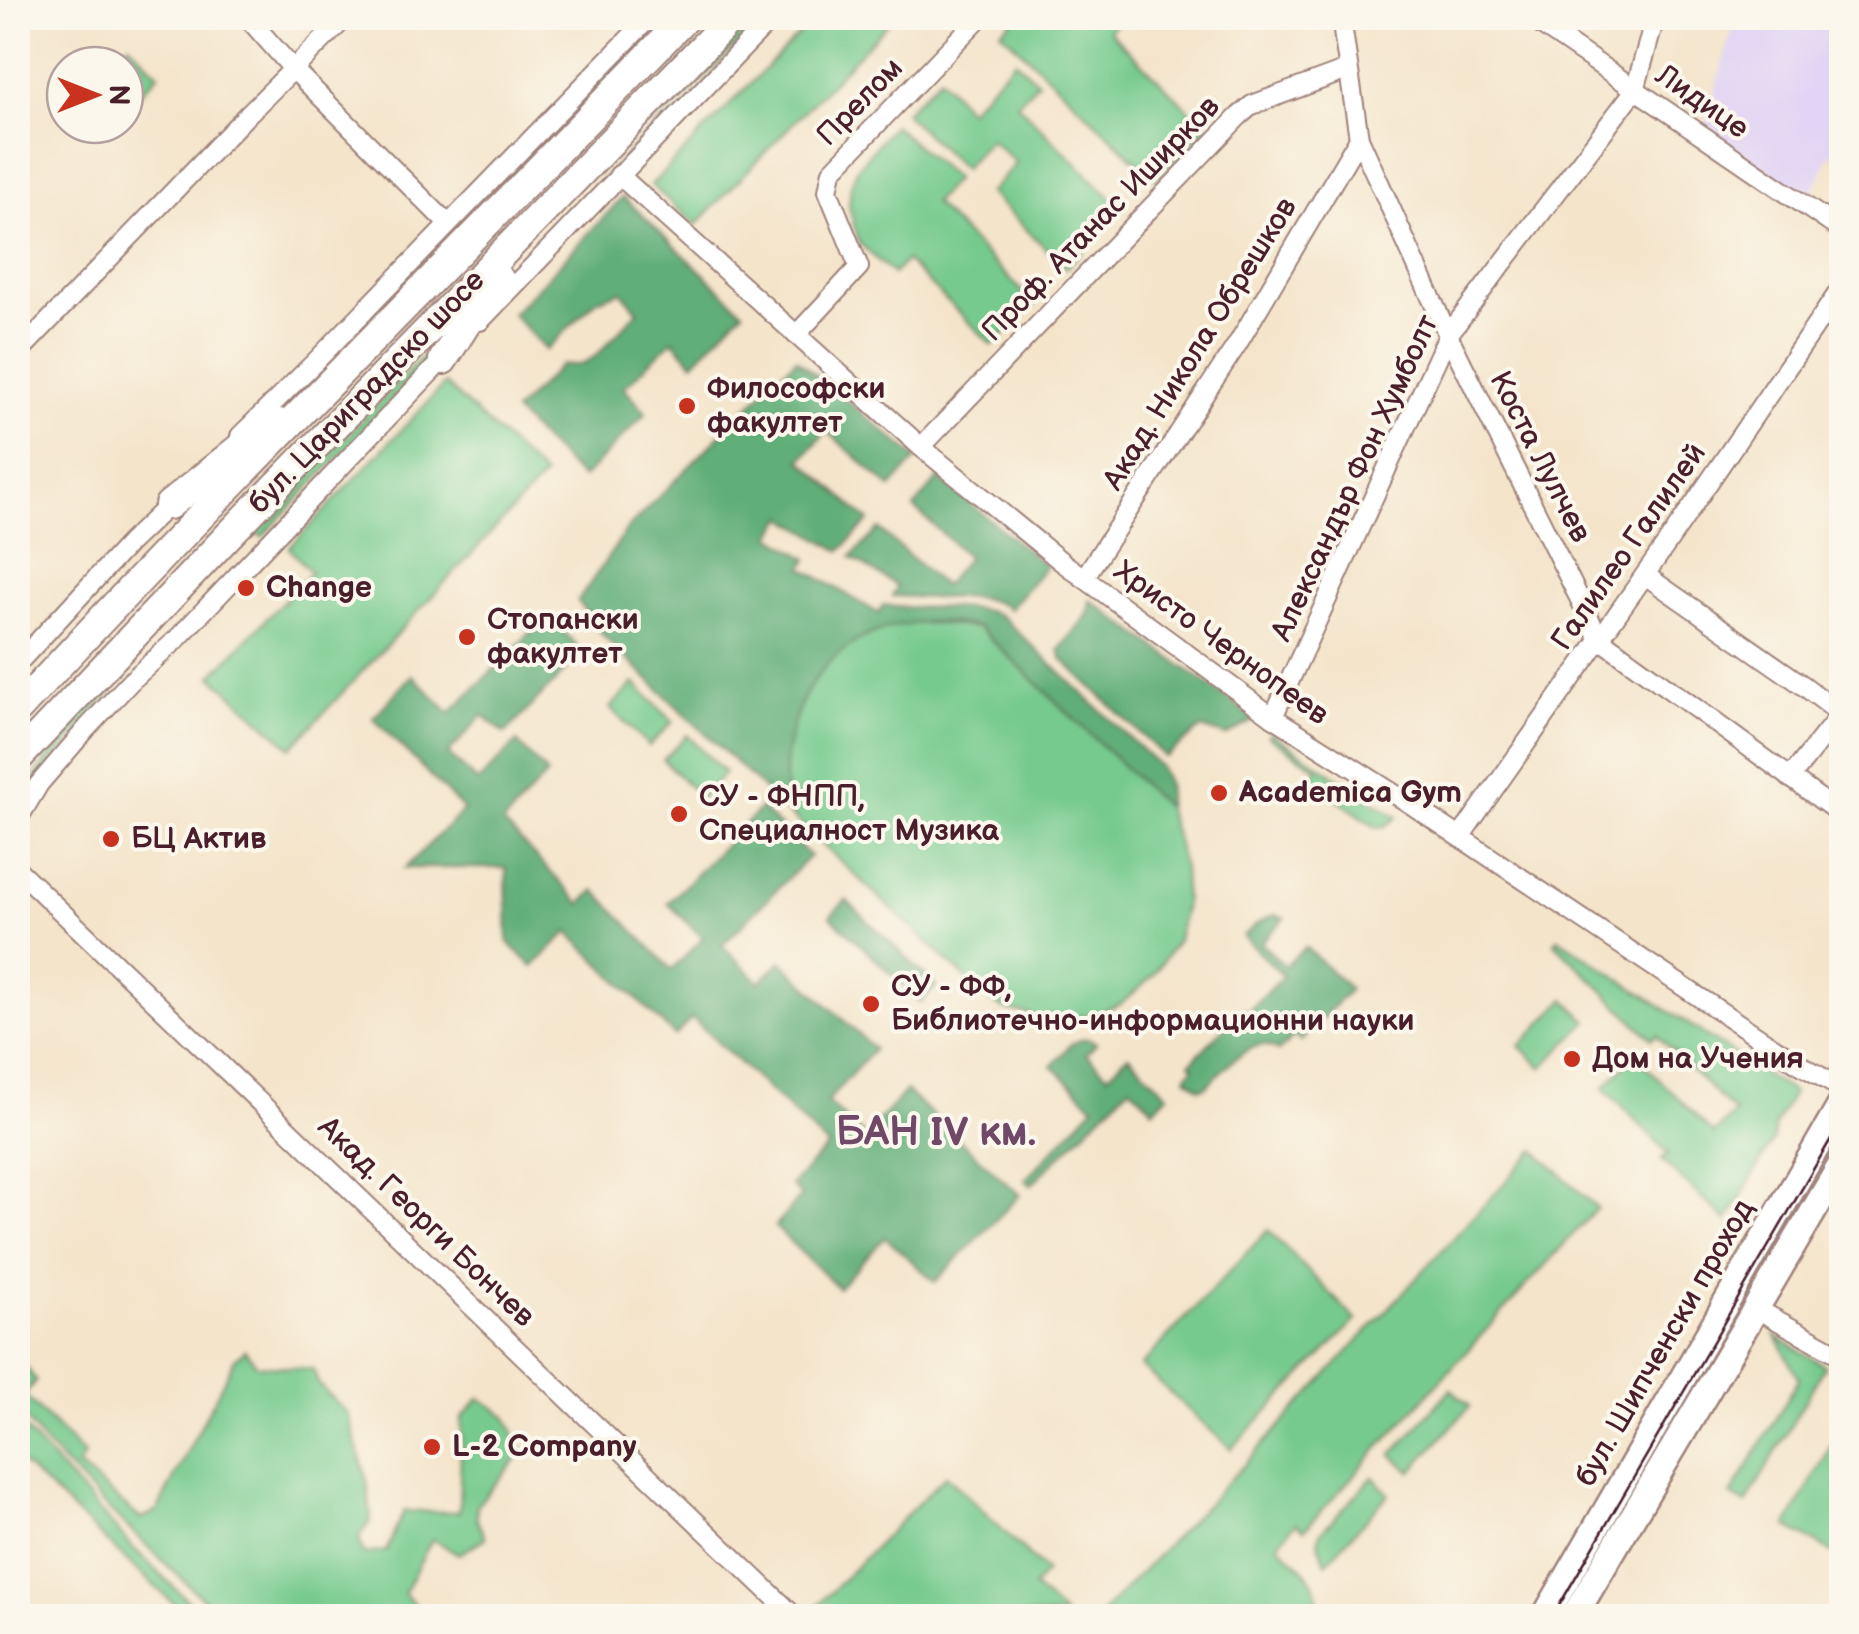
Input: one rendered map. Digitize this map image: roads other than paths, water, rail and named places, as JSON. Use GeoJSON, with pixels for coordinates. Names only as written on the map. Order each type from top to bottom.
{"type":"FeatureCollection","features":[{"type":"Feature","properties":{"kind":"highway","name":"бул. Цариградско шосе"},"geometry":{"type":"LineString","coordinates":[[18,708],[685,18]]}},
{"type":"Feature","properties":{"kind":"highway","name":"бул. Цариградско шосе"},"geometry":{"type":"LineString","coordinates":[[18,758],[731,18]]}},
{"type":"Feature","properties":{"kind":"highway"},"geometry":{"type":"LineString","coordinates":[[443,360],[484,296],[565,212],[621,132]]}},
{"type":"Feature","properties":{"kind":"highway"},"geometry":{"type":"LineString","coordinates":[[169,505],[252,438],[307,409]]}},
{"type":"Feature","properties":{"kind":"highway"},"geometry":{"type":"LineString","coordinates":[[18,783],[44,730]]}},
{"type":"Feature","properties":{"kind":"main road","name":"бул. Шипченски проход"},"geometry":{"type":"LineString","coordinates":[[1545,1616],[1842,1102]]}},
{"type":"Feature","properties":{"kind":"main road","name":"бул. Шипченски проход"},"geometry":{"type":"LineString","coordinates":[[1574,1616],[1842,1163]]}},
{"type":"Feature","properties":{"kind":"street"},"geometry":{"type":"LineString","coordinates":[[248,18],[293,69],[448,224]]}},
{"type":"Feature","properties":{"kind":"street"},"geometry":{"type":"LineString","coordinates":[[18,354],[345,18]]}},
{"type":"Feature","properties":{"kind":"street","name":"бул. Цариградско шосе"},"geometry":{"type":"LineString","coordinates":[[21,653],[315,362],[648,18]]}},
{"type":"Feature","properties":{"kind":"street","name":"бул. Цариградско шосе"},"geometry":{"type":"LineString","coordinates":[[18,819],[40,784],[86,728],[186,630],[772,18]]}},
{"type":"Feature","properties":{"kind":"street","name":"Прелом"},"geometry":{"type":"LineString","coordinates":[[796,335],[859,267],[828,190],[832,171],[979,18]]}},
{"type":"Feature","properties":{"kind":"street","name":"Коста Лулчев"},"geometry":{"type":"LineString","coordinates":[[1340,18],[1359,138],[1448,335],[1599,638],[1842,815]]}},
{"type":"Feature","properties":{"kind":"street","name":"Лидице"},"geometry":{"type":"LineString","coordinates":[[1531,18],[1842,231]]}},
{"type":"Feature","properties":{"kind":"street","name":"Александър Фон Хумболт"},"geometry":{"type":"LineString","coordinates":[[1272,717],[1448,335],[1635,90],[1656,18]]}},
{"type":"Feature","properties":{"kind":"street","name":"Проф. Атанас Иширков"},"geometry":{"type":"LineString","coordinates":[[921,447],[1239,116],[1252,105],[1347,70]]}},
{"type":"Feature","properties":{"kind":"street","name":"Акад. Никола Обрешков"},"geometry":{"type":"LineString","coordinates":[[1084,578],[1238,343],[1359,138]]}},
{"type":"Feature","properties":{"kind":"street","name":"Христо Чернопеев"},"geometry":{"type":"LineString","coordinates":[[619,176],[921,447],[1084,578],[1272,717],[1842,1089]]}},
{"type":"Feature","properties":{"kind":"street","name":"Галилео Галилей"},"geometry":{"type":"LineString","coordinates":[[1460,837],[1842,286]]}},
{"type":"Feature","properties":{"kind":"street"},"geometry":{"type":"LineString","coordinates":[[1645,575],[1841,714],[1790,778]]}},
{"type":"Feature","properties":{"kind":"street","name":"Акад. Георги Бончев"},"geometry":{"type":"LineString","coordinates":[[18,870],[794,1616]]}},
{"type":"Feature","properties":{"kind":"street"},"geometry":{"type":"LineString","coordinates":[[1755,1308],[1842,1356]]}},
{"type":"Feature","properties":{"kind":"tram line"},"geometry":{"type":"LineString","coordinates":[[1553,1616],[1842,1120]]}},
{"type":"Feature","properties":{"kind":"place","name":"Философски факултет"},"geometry":{"type":"Point","coordinates":[687,406]}},
{"type":"Feature","properties":{"kind":"place","name":"Change"},"geometry":{"type":"Point","coordinates":[246,588]}},
{"type":"Feature","properties":{"kind":"place","name":"Стопански факултет"},"geometry":{"type":"Point","coordinates":[467,637]}},
{"type":"Feature","properties":{"kind":"place","name":"Academica Gym"},"geometry":{"type":"Point","coordinates":[1219,793]}},
{"type":"Feature","properties":{"kind":"place","name":"СУ - ФНПП, Специалност Музика"},"geometry":{"type":"Point","coordinates":[679,814]}},
{"type":"Feature","properties":{"kind":"place","name":"БЦ Актив"},"geometry":{"type":"Point","coordinates":[111,839]}},
{"type":"Feature","properties":{"kind":"place","name":"СУ - ФФ, Библиотечно-информационни науки"},"geometry":{"type":"Point","coordinates":[871,1004]}},
{"type":"Feature","properties":{"kind":"place","name":"Дом на Учения"},"geometry":{"type":"Point","coordinates":[1572,1059]}},
{"type":"Feature","properties":{"kind":"place","name":"L-2 Company"},"geometry":{"type":"Point","coordinates":[432,1447]}},
{"type":"Feature","properties":{"kind":"district","name":"БАН IV км."},"geometry":{"type":"Point","coordinates":[936,1133]}}]}
